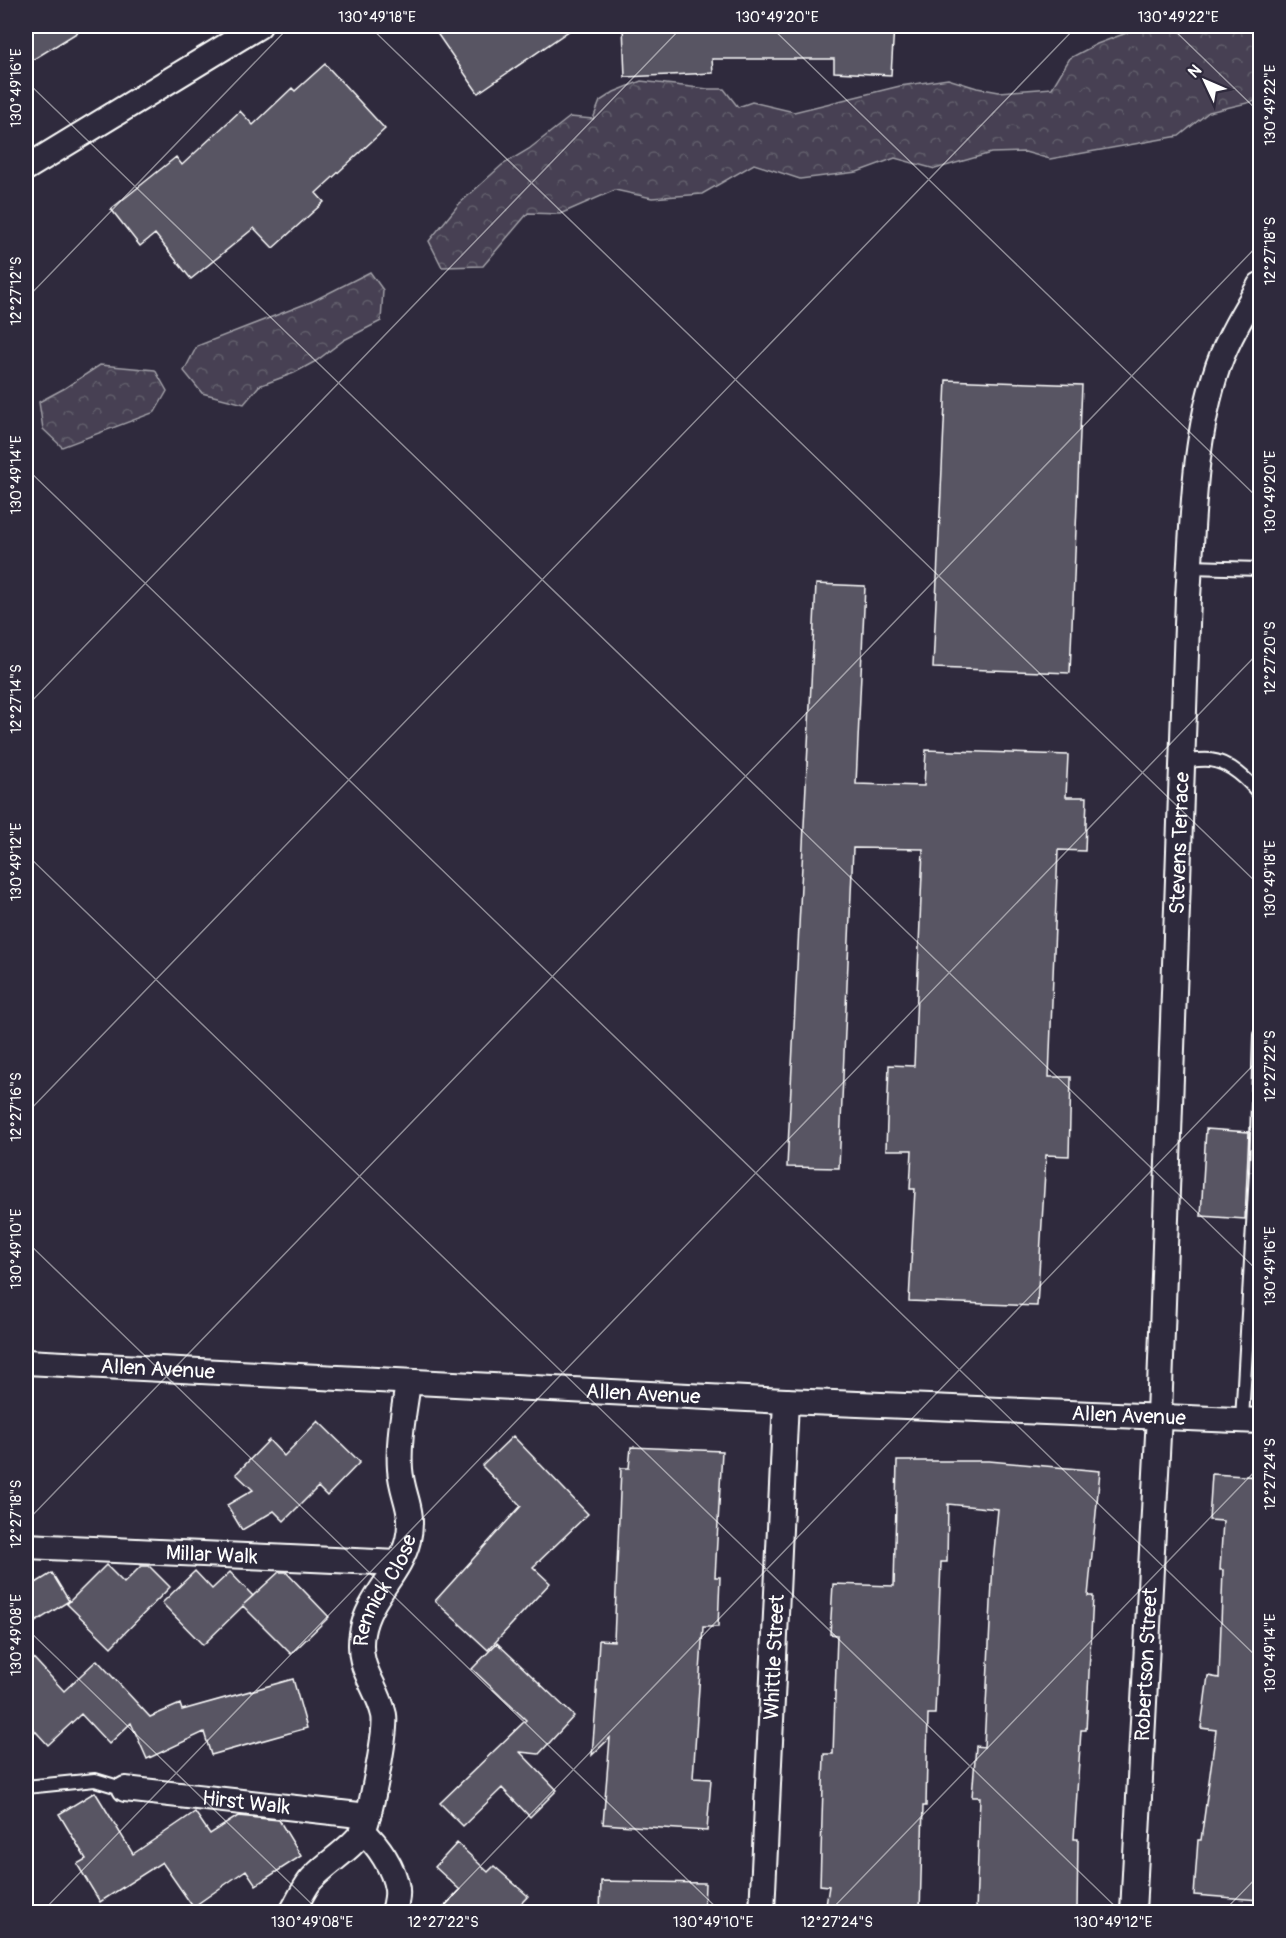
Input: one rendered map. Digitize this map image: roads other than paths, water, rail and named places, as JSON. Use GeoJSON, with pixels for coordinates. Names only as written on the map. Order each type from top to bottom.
{"type":"FeatureCollection","features":[{"type":"Feature","properties":{"kind":"street"},"geometry":{"type":"LineString","coordinates":[[26,168],[259,26]]}},
{"type":"Feature","properties":{"kind":"street","name":"Stevens Terrace"},"geometry":{"type":"LineString","coordinates":[[1159,1416],[1182,762],[1194,495],[1202,441],[1218,366],[1260,285]]}},
{"type":"Feature","properties":{"kind":"street","name":"Allen Avenue"},"geometry":{"type":"LineString","coordinates":[[26,1362],[786,1401],[1251,1420]]}},
{"type":"Feature","properties":{"kind":"street","name":"Rennick Close"},"geometry":{"type":"LineString","coordinates":[[365,1824],[385,1728],[381,1706],[364,1672],[361,1652],[362,1633],[367,1613],[398,1563],[408,1542],[410,1507],[400,1468],[408,1383]]}},
{"type":"Feature","properties":{"kind":"street","name":"Whittle Street"},"geometry":{"type":"LineString","coordinates":[[762,1912],[786,1401]]}},
{"type":"Feature","properties":{"kind":"street","name":"Robertson Street"},"geometry":{"type":"LineString","coordinates":[[1133,1912],[1159,1416]]}},
{"type":"Feature","properties":{"kind":"street","name":"Millar Walk"},"geometry":{"type":"LineString","coordinates":[[26,1546],[398,1563]]}},
{"type":"Feature","properties":{"kind":"street","name":"Hirst Walk"},"geometry":{"type":"LineString","coordinates":[[125,1789],[365,1824]]}},
{"type":"Feature","properties":{"kind":"street"},"geometry":{"type":"LineString","coordinates":[[292,1912],[310,1881],[365,1824],[372,1840],[384,1856],[393,1877],[398,1897],[394,1912]]}},
{"type":"Feature","properties":{"kind":"lane"},"geometry":{"type":"LineString","coordinates":[[1190,567],[1260,569]]}},
{"type":"Feature","properties":{"kind":"lane"},"geometry":{"type":"LineString","coordinates":[[1182,762],[1212,760],[1239,773],[1260,795]]}},
{"type":"Feature","properties":{"kind":"lane"},"geometry":{"type":"LineString","coordinates":[[1251,1420],[1260,1035]]}},
{"type":"Feature","properties":{"kind":"lane"},"geometry":{"type":"LineString","coordinates":[[26,1787],[95,1780],[125,1789]]}}]}
